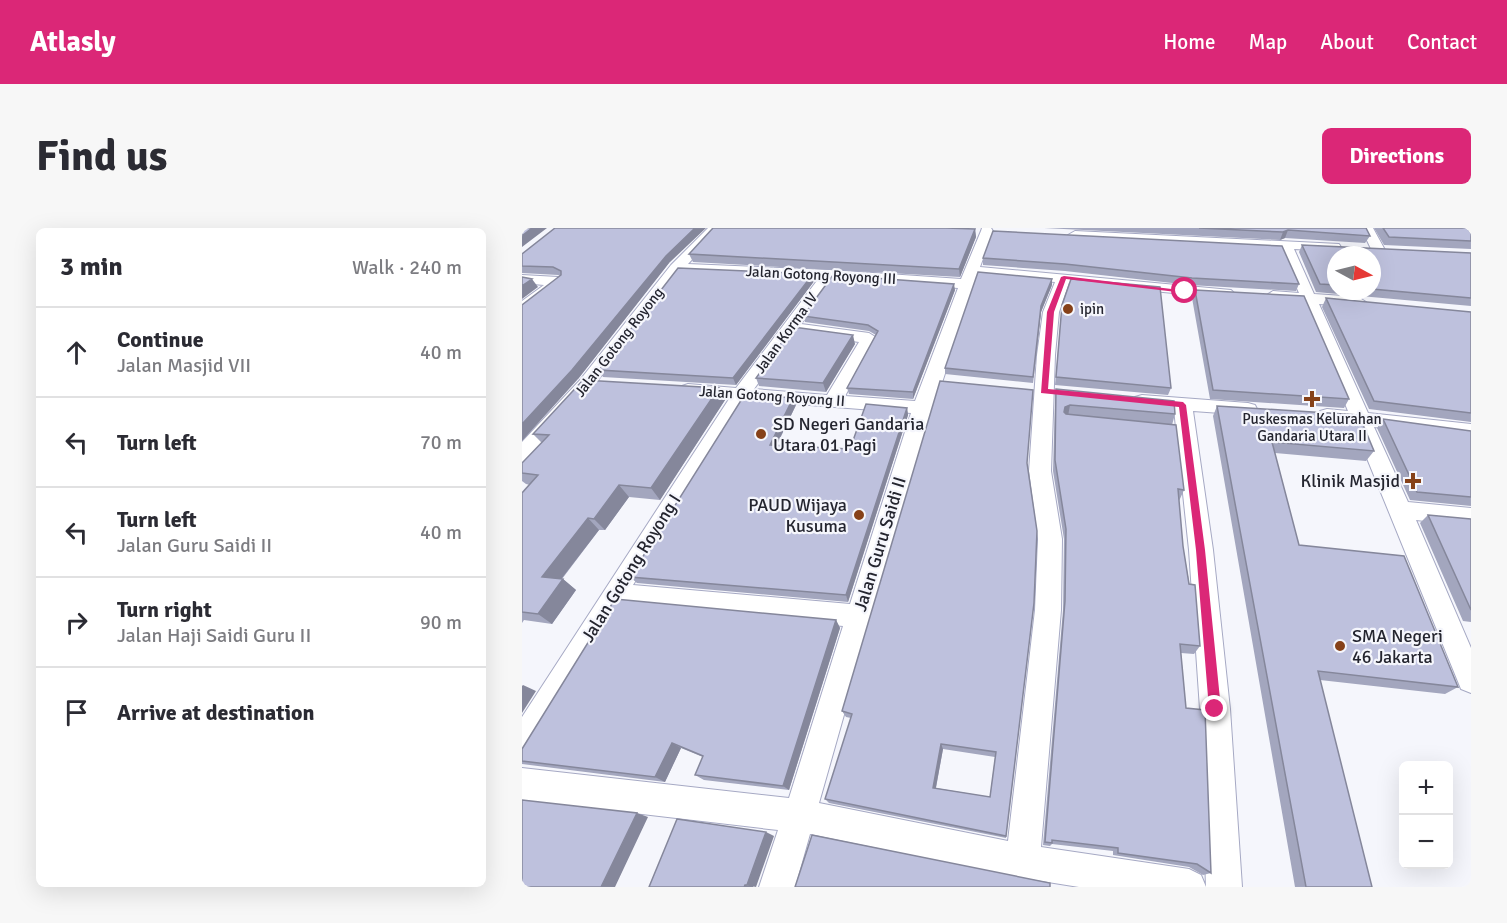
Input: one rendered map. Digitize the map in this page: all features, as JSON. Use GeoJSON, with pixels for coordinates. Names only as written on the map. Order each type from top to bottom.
{"type":"FeatureCollection","features":[{"type":"Feature","properties":{"kind":"street","name":"Jalan Gotong Royong"},"geometry":{"type":"LineString","coordinates":[[522,455],[586,384],[676,268],[714,228]]}},
{"type":"Feature","properties":{"kind":"street"},"geometry":{"type":"LineString","coordinates":[[1367,228],[1376,246]]}},
{"type":"Feature","properties":{"kind":"street","name":"Jalan Guru Saidi II"},"geometry":{"type":"LineString","coordinates":[[777,887],[922,408],[943,382],[969,277],[987,231]]}},
{"type":"Feature","properties":{"kind":"street"},"geometry":{"type":"LineString","coordinates":[[1065,235],[1110,232],[1197,234],[1327,247]]}},
{"type":"Feature","properties":{"kind":"street"},"geometry":{"type":"LineString","coordinates":[[1285,244],[1400,510],[1462,636],[1471,680]]}},
{"type":"Feature","properties":{"kind":"street","name":"Jalan Gotong Royong III"},"geometry":{"type":"LineString","coordinates":[[676,268],[829,274],[1064,277],[1185,291],[1241,294]]}},
{"type":"Feature","properties":{"kind":"street","name":"Jalan Korma IV"},"geometry":{"type":"LineString","coordinates":[[742,393],[829,274]]}},
{"type":"Feature","properties":{"kind":"street"},"geometry":{"type":"LineString","coordinates":[[1023,861],[1048,610],[1050,539],[1040,471],[1044,391],[1051,312],[1064,277]]}},
{"type":"Feature","properties":{"kind":"street"},"geometry":{"type":"LineString","coordinates":[[522,279],[558,281],[522,308]]}},
{"type":"Feature","properties":{"kind":"street"},"geometry":{"type":"LineString","coordinates":[[1263,295],[1375,304]]}},
{"type":"Feature","properties":{"kind":"street"},"geometry":{"type":"LineString","coordinates":[[790,327],[869,338],[833,400]]}},
{"type":"Feature","properties":{"kind":"street"},"geometry":{"type":"LineString","coordinates":[[586,384],[610,385]]}},
{"type":"Feature","properties":{"kind":"street","name":"Jalan Gotong Royong II"},"geometry":{"type":"LineString","coordinates":[[670,389],[922,408]]}},
{"type":"Feature","properties":{"kind":"street","name":"Jalan Gotong Royong I"},"geometry":{"type":"LineString","coordinates":[[522,745],[614,594],[742,393]]}},
{"type":"Feature","properties":{"kind":"street"},"geometry":{"type":"LineString","coordinates":[[1125,399],[1266,411]]}},
{"type":"Feature","properties":{"kind":"street"},"geometry":{"type":"LineString","coordinates":[[1183,405],[1201,550],[1215,709],[1224,887]]}},
{"type":"Feature","properties":{"kind":"street"},"geometry":{"type":"LineString","coordinates":[[1313,414],[1360,417],[1471,431]]}},
{"type":"Feature","properties":{"kind":"street"},"geometry":{"type":"LineString","coordinates":[[1400,510],[1471,517]]}},
{"type":"Feature","properties":{"kind":"street"},"geometry":{"type":"LineString","coordinates":[[614,594],[858,616]]}},
{"type":"Feature","properties":{"kind":"street"},"geometry":{"type":"LineString","coordinates":[[522,784],[800,816],[1023,861],[1189,887]]}},
{"type":"Feature","properties":{"kind":"building"},"geometry":{"type":"Polygon","coordinates":[[[522,228],[532,228],[522,236],[522,228]]]}},
{"type":"Feature","properties":{"kind":"building"},"geometry":{"type":"Polygon","coordinates":[[[555,228],[695,228],[666,256],[572,370],[522,424],[522,305],[561,275],[561,271],[553,267],[522,266],[522,254],[555,228]]]}},
{"type":"Feature","properties":{"kind":"building"},"geometry":{"type":"Polygon","coordinates":[[[713,228],[975,229],[959,269],[689,254],[713,228]]]}},
{"type":"Feature","properties":{"kind":"building"},"geometry":{"type":"Polygon","coordinates":[[[1199,228],[1366,228],[1370,236],[1288,230],[1283,232],[1199,228]]]}},
{"type":"Feature","properties":{"kind":"building"},"geometry":{"type":"Polygon","coordinates":[[[1383,228],[1471,228],[1471,241],[1389,237],[1383,228]]]}},
{"type":"Feature","properties":{"kind":"building"},"geometry":{"type":"Polygon","coordinates":[[[993,231],[1282,246],[1299,284],[1192,278],[1065,264],[983,258],[993,231]]]}},
{"type":"Feature","properties":{"kind":"building"},"geometry":{"type":"Polygon","coordinates":[[[1302,245],[1327,246],[1327,284],[1320,284],[1302,245]]]}},
{"type":"Feature","properties":{"kind":"building"},"geometry":{"type":"Polygon","coordinates":[[[1381,249],[1471,253],[1471,298],[1381,290],[1381,249]]]}},
{"type":"Feature","properties":{"kind":"building"},"geometry":{"type":"Polygon","coordinates":[[[678,268],[813,274],[733,378],[599,370],[678,268]]]}},
{"type":"Feature","properties":{"kind":"building"},"geometry":{"type":"Polygon","coordinates":[[[978,272],[1052,279],[1041,306],[1033,377],[945,368],[978,272]]]}},
{"type":"Feature","properties":{"kind":"building"},"geometry":{"type":"Polygon","coordinates":[[[833,275],[954,284],[913,392],[847,388],[878,331],[868,325],[803,316],[833,275]]]}},
{"type":"Feature","properties":{"kind":"building"},"geometry":{"type":"Polygon","coordinates":[[[522,277],[532,279],[522,286],[522,277]]]}},
{"type":"Feature","properties":{"kind":"building"},"geometry":{"type":"Polygon","coordinates":[[[1071,279],[1160,287],[1171,388],[1056,377],[1062,305],[1071,279]]]}},
{"type":"Feature","properties":{"kind":"building"},"geometry":{"type":"Polygon","coordinates":[[[1195,290],[1304,296],[1349,399],[1213,390],[1195,290]]]}},
{"type":"Feature","properties":{"kind":"building"},"geometry":{"type":"Polygon","coordinates":[[[1326,298],[1327,300],[1471,312],[1471,413],[1374,401],[1326,298]]]}},
{"type":"Feature","properties":{"kind":"building"},"geometry":{"type":"Polygon","coordinates":[[[793,327],[853,335],[823,383],[756,378],[793,327]]]}},
{"type":"Feature","properties":{"kind":"building"},"geometry":{"type":"Polygon","coordinates":[[[583,380],[719,388],[651,488],[619,485],[594,519],[588,518],[542,577],[563,579],[538,614],[522,612],[522,493],[538,475],[522,473],[522,463],[549,435],[533,434],[583,380]]]}},
{"type":"Feature","properties":{"kind":"building"},"geometry":{"type":"Polygon","coordinates":[[[940,381],[1033,390],[1027,463],[1037,531],[1034,603],[1006,836],[825,799],[852,714],[842,711],[940,381]],[[941,744],[933,788],[990,797],[996,752],[941,744]]]}},
{"type":"Feature","properties":{"kind":"building"},"geometry":{"type":"Polygon","coordinates":[[[1056,389],[1174,401],[1175,414],[1070,405],[1065,407],[1064,412],[1176,425],[1184,490],[1178,489],[1183,546],[1189,584],[1195,585],[1200,646],[1180,644],[1186,708],[1205,710],[1211,873],[1197,864],[1118,853],[1118,848],[1052,840],[1052,843],[1045,842],[1065,601],[1066,529],[1055,460],[1056,389]]]}},
{"type":"Feature","properties":{"kind":"building"},"geometry":{"type":"Polygon","coordinates":[[[745,394],[793,398],[770,445],[850,449],[866,404],[907,408],[846,595],[630,577],[745,394]]]}},
{"type":"Feature","properties":{"kind":"building","name":"SMA Negeri 46 Jakarta"},"geometry":{"type":"Polygon","coordinates":[[[1217,406],[1359,415],[1374,451],[1272,442],[1299,545],[1404,556],[1458,687],[1318,671],[1372,887],[1306,887],[1217,406]]]}},
{"type":"Feature","properties":{"kind":"building"},"geometry":{"type":"Polygon","coordinates":[[[1383,419],[1471,431],[1471,497],[1417,492],[1383,419]]]}},
{"type":"Feature","properties":{"kind":"building"},"geometry":{"type":"Polygon","coordinates":[[[1428,515],[1471,519],[1471,610],[1428,515]]]}},
{"type":"Feature","properties":{"kind":"building"},"geometry":{"type":"Polygon","coordinates":[[[615,599],[836,620],[783,786],[695,775],[703,756],[672,743],[655,777],[522,761],[522,749],[615,599]]]}},
{"type":"Feature","properties":{"kind":"building"},"geometry":{"type":"Polygon","coordinates":[[[522,800],[637,813],[601,887],[522,887],[522,800]]]}},
{"type":"Feature","properties":{"kind":"building"},"geometry":{"type":"Polygon","coordinates":[[[677,819],[766,832],[747,885],[744,887],[649,887],[677,819]]]}},
{"type":"Feature","properties":{"kind":"building"},"geometry":{"type":"Polygon","coordinates":[[[812,835],[1050,883],[1050,887],[795,887],[812,835]]]}},
{"type":"Feature","properties":{"kind":"place","name":"ipin"},"geometry":{"type":"Point","coordinates":[1068,309]}},
{"type":"Feature","properties":{"kind":"place","name":"Puskesmas Kelurahan Gandaria Utara II"},"geometry":{"type":"Point","coordinates":[1312,399]}},
{"type":"Feature","properties":{"kind":"place","name":"SD Negeri Gandaria Utara 01 Pagi"},"geometry":{"type":"Point","coordinates":[761,434]}},
{"type":"Feature","properties":{"kind":"place","name":"Klinik Masjid"},"geometry":{"type":"Point","coordinates":[1413,481]}},
{"type":"Feature","properties":{"kind":"place","name":"PAUD Wijaya Kusuma"},"geometry":{"type":"Point","coordinates":[859,515]}},
{"type":"Feature","properties":{"kind":"place","name":"SMA Negeri 46 Jakarta"},"geometry":{"type":"Point","coordinates":[1340,646]}},
{"type":"Feature","properties":{"kind":"route"},"geometry":{"type":"LineString","coordinates":[[1185,291],[1064,277],[1051,312],[1044,391],[1183,405],[1201,550],[1215,709]]}}]}
